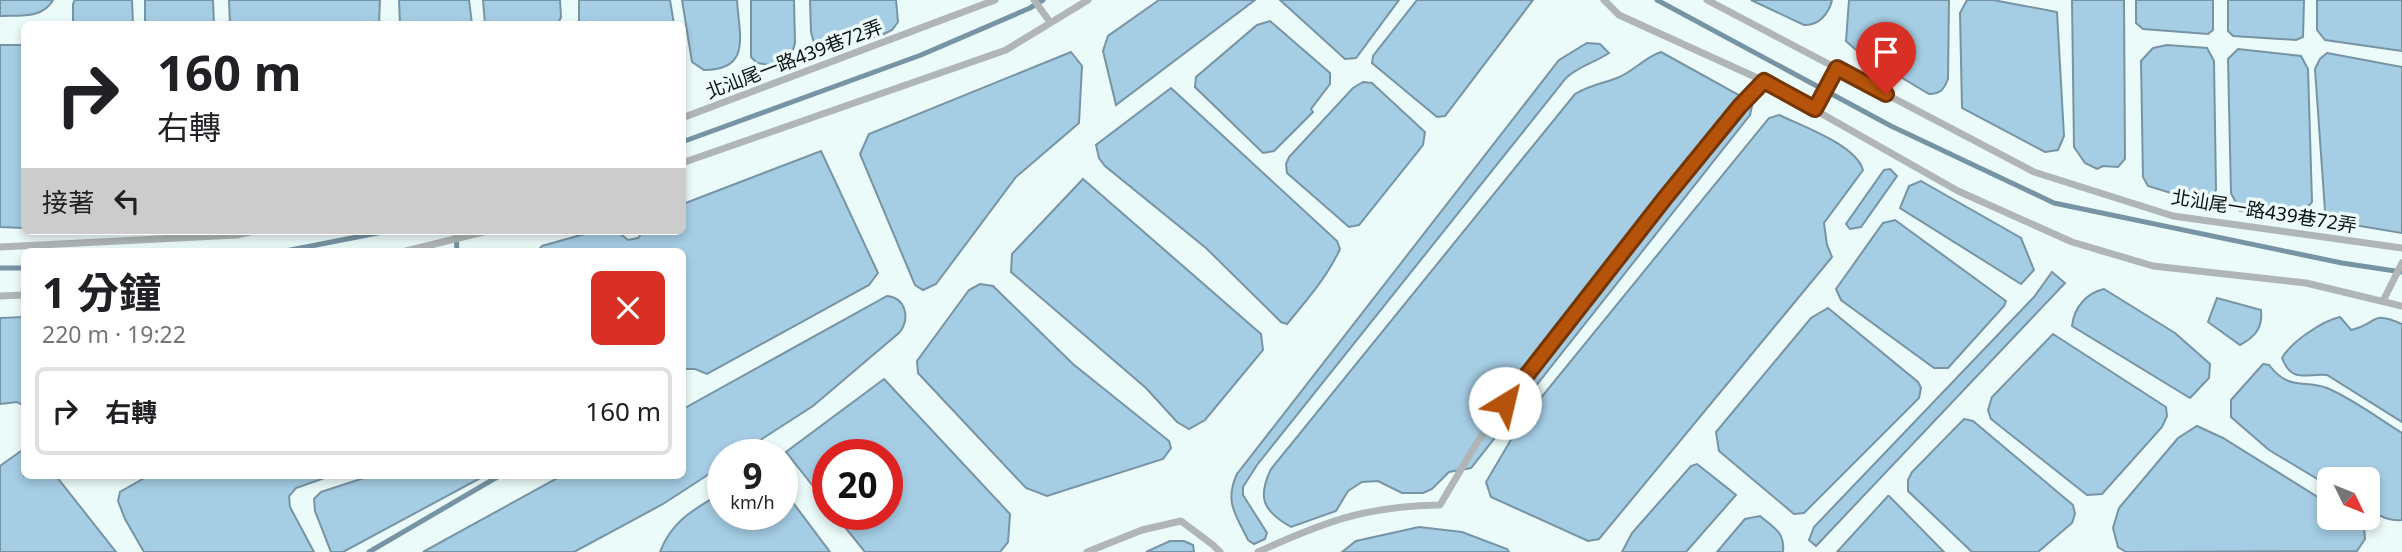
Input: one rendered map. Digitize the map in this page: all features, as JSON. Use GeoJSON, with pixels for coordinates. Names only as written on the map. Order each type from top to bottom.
{"type":"FeatureCollection","features":[{"type":"Feature","properties":{"kind":"lane","name":"北汕尾一路439巷72弄"},"geometry":{"type":"LineString","coordinates":[[686,116],[995,0]]}},
{"type":"Feature","properties":{"kind":"lane"},"geometry":{"type":"LineString","coordinates":[[1034,0],[1050,22]]}},
{"type":"Feature","properties":{"kind":"lane"},"geometry":{"type":"LineString","coordinates":[[686,162],[1006,50],[1088,0]]}},
{"type":"Feature","properties":{"kind":"lane"},"geometry":{"type":"LineString","coordinates":[[1604,0],[1619,15],[1764,81],[1958,191],[2072,242],[2153,266],[2306,283],[2402,306]]}},
{"type":"Feature","properties":{"kind":"lane","name":"北汕尾一路439巷72弄"},"geometry":{"type":"LineString","coordinates":[[1707,0],[2034,172],[2173,216],[2402,248]]}},
{"type":"Feature","properties":{"kind":"lane"},"geometry":{"type":"LineString","coordinates":[[1815,109],[1837,68]]}},
{"type":"Feature","properties":{"kind":"lane"},"geometry":{"type":"LineString","coordinates":[[1258,552],[1324,523],[1365,511],[1440,505],[1476,444],[1534,363],[1740,106],[1764,81]]}},
{"type":"Feature","properties":{"kind":"lane"},"geometry":{"type":"LineString","coordinates":[[0,247],[219,235]]}},
{"type":"Feature","properties":{"kind":"lane"},"geometry":{"type":"LineString","coordinates":[[417,248],[471,235]]}},
{"type":"Feature","properties":{"kind":"lane"},"geometry":{"type":"LineString","coordinates":[[2383,300],[2402,263]]}},
{"type":"Feature","properties":{"kind":"lane"},"geometry":{"type":"LineString","coordinates":[[0,296],[21,295]]}},
{"type":"Feature","properties":{"kind":"lane"},"geometry":{"type":"LineString","coordinates":[[1087,552],[1142,530],[1181,521],[1220,552]]}},
{"type":"Feature","properties":{"kind":"water"},"geometry":{"type":"Polygon","coordinates":[[[0,0],[53,0],[49,6],[37,13],[0,16],[0,0]]]}},
{"type":"Feature","properties":{"kind":"water"},"geometry":{"type":"Polygon","coordinates":[[[75,0],[132,0],[133,21],[73,21],[75,0]]]}},
{"type":"Feature","properties":{"kind":"water"},"geometry":{"type":"Polygon","coordinates":[[[145,0],[213,0],[214,21],[145,21],[145,0]]]}},
{"type":"Feature","properties":{"kind":"water"},"geometry":{"type":"Polygon","coordinates":[[[229,0],[380,0],[379,21],[230,21],[229,0]]]}},
{"type":"Feature","properties":{"kind":"water"},"geometry":{"type":"Polygon","coordinates":[[[399,0],[469,0],[472,21],[400,21],[399,0]]]}},
{"type":"Feature","properties":{"kind":"water"},"geometry":{"type":"Polygon","coordinates":[[[483,0],[560,0],[559,21],[485,21],[483,0]]]}},
{"type":"Feature","properties":{"kind":"water"},"geometry":{"type":"Polygon","coordinates":[[[579,0],[670,0],[674,21],[579,21],[579,0]]]}},
{"type":"Feature","properties":{"kind":"water"},"geometry":{"type":"Polygon","coordinates":[[[682,0],[737,0],[740,38],[736,57],[730,64],[704,70],[692,62],[682,0]]]}},
{"type":"Feature","properties":{"kind":"water"},"geometry":{"type":"Polygon","coordinates":[[[751,0],[794,0],[795,43],[792,53],[770,65],[757,63],[751,57],[751,0]]]}},
{"type":"Feature","properties":{"kind":"water"},"geometry":{"type":"Polygon","coordinates":[[[810,0],[896,0],[898,22],[892,30],[884,34],[817,54],[811,32],[810,0]]]}},
{"type":"Feature","properties":{"kind":"water"},"geometry":{"type":"Polygon","coordinates":[[[1159,0],[1255,0],[1116,105],[1103,51],[1108,36],[1159,0]]]}},
{"type":"Feature","properties":{"kind":"water"},"geometry":{"type":"Polygon","coordinates":[[[1280,0],[1399,0],[1356,58],[1345,59],[1280,0]]]}},
{"type":"Feature","properties":{"kind":"water"},"geometry":{"type":"Polygon","coordinates":[[[1417,0],[1533,0],[1445,116],[1437,117],[1372,63],[1373,56],[1417,0]]]}},
{"type":"Feature","properties":{"kind":"water"},"geometry":{"type":"Polygon","coordinates":[[[1751,0],[1832,0],[1822,18],[1804,25],[1751,0]]]}},
{"type":"Feature","properties":{"kind":"water"},"geometry":{"type":"Polygon","coordinates":[[[1849,0],[1949,0],[1948,79],[1945,86],[1936,93],[1929,94],[1856,50],[1846,41],[1849,0]]]}},
{"type":"Feature","properties":{"kind":"water"},"geometry":{"type":"Polygon","coordinates":[[[1967,0],[1993,0],[2057,12],[2064,136],[2058,150],[2045,152],[1962,108],[1960,13],[1967,0]]]}},
{"type":"Feature","properties":{"kind":"water"},"geometry":{"type":"Polygon","coordinates":[[[2072,0],[2124,0],[2125,159],[2118,167],[2103,166],[2097,169],[2085,163],[2074,147],[2072,0]]]}},
{"type":"Feature","properties":{"kind":"water"},"geometry":{"type":"Polygon","coordinates":[[[2136,0],[2213,0],[2213,30],[2208,34],[2143,29],[2136,23],[2136,0]]]}},
{"type":"Feature","properties":{"kind":"water"},"geometry":{"type":"Polygon","coordinates":[[[2228,0],[2304,0],[2303,37],[2296,40],[2233,36],[2228,31],[2228,0]]]}},
{"type":"Feature","properties":{"kind":"water"},"geometry":{"type":"Polygon","coordinates":[[[2317,0],[2402,0],[2402,51],[2325,40],[2317,30],[2317,0]]]}},
{"type":"Feature","properties":{"kind":"water"},"geometry":{"type":"Polygon","coordinates":[[[1270,21],[1330,73],[1330,84],[1311,109],[1313,112],[1274,151],[1263,153],[1195,87],[1196,77],[1257,25],[1270,21]]]}},
{"type":"Feature","properties":{"kind":"water"},"geometry":{"type":"Polygon","coordinates":[[[1587,43],[1600,44],[1609,53],[1566,78],[1257,465],[1243,487],[1243,495],[1267,533],[1265,539],[1254,544],[1248,540],[1233,508],[1233,484],[1237,474],[1559,60],[1587,43]]]}},
{"type":"Feature","properties":{"kind":"water"},"geometry":{"type":"Polygon","coordinates":[[[0,45],[21,45],[21,228],[0,227],[0,45]]]}},
{"type":"Feature","properties":{"kind":"water"},"geometry":{"type":"Polygon","coordinates":[[[2167,45],[2207,48],[2214,61],[2216,190],[2209,200],[2203,203],[2148,186],[2143,177],[2141,61],[2153,48],[2167,45]]]}},
{"type":"Feature","properties":{"kind":"water"},"geometry":{"type":"Polygon","coordinates":[[[2238,49],[2301,56],[2308,69],[2312,202],[2297,214],[2269,216],[2240,211],[2231,193],[2228,59],[2238,49]]]}},
{"type":"Feature","properties":{"kind":"water"},"geometry":{"type":"Polygon","coordinates":[[[1071,52],[1082,66],[1079,123],[1016,177],[936,284],[923,290],[915,285],[860,154],[869,134],[1071,52]]]}},
{"type":"Feature","properties":{"kind":"water"},"geometry":{"type":"Polygon","coordinates":[[[1661,52],[1746,99],[1752,106],[1750,115],[1471,468],[1449,472],[1432,489],[1423,493],[1402,493],[1378,481],[1362,482],[1348,491],[1336,511],[1291,527],[1274,515],[1265,503],[1264,496],[1271,469],[1575,94],[1623,75],[1661,52]]]}},
{"type":"Feature","properties":{"kind":"water"},"geometry":{"type":"Polygon","coordinates":[[[2327,53],[2402,67],[2402,233],[2336,222],[2325,211],[2315,69],[2327,53]]]}},
{"type":"Feature","properties":{"kind":"water"},"geometry":{"type":"Polygon","coordinates":[[[1363,82],[1372,83],[1425,132],[1423,145],[1359,225],[1349,227],[1287,173],[1286,164],[1289,157],[1353,88],[1363,82]]]}},
{"type":"Feature","properties":{"kind":"water"},"geometry":{"type":"Polygon","coordinates":[[[1171,88],[1337,241],[1340,249],[1329,269],[1287,324],[1281,322],[1206,248],[1105,166],[1099,158],[1096,145],[1171,88]]]}},
{"type":"Feature","properties":{"kind":"water"},"geometry":{"type":"Polygon","coordinates":[[[1779,115],[1850,152],[1863,170],[1824,223],[1827,245],[1832,257],[1599,539],[1588,541],[1491,497],[1486,482],[1522,421],[1769,118],[1779,115]]]}},
{"type":"Feature","properties":{"kind":"water"},"geometry":{"type":"Polygon","coordinates":[[[821,151],[878,273],[869,285],[707,374],[686,369],[686,248],[540,248],[581,235],[622,235],[628,240],[640,235],[686,235],[686,203],[821,151]]]}},
{"type":"Feature","properties":{"kind":"water"},"geometry":{"type":"Polygon","coordinates":[[[1890,169],[1897,176],[1861,227],[1850,229],[1846,224],[1884,170],[1890,169]]]}},
{"type":"Feature","properties":{"kind":"water"},"geometry":{"type":"Polygon","coordinates":[[[1083,179],[1261,334],[1263,350],[1205,420],[1189,429],[1177,422],[1146,388],[1011,272],[1012,254],[1083,179]]]}},
{"type":"Feature","properties":{"kind":"water"},"geometry":{"type":"Polygon","coordinates":[[[1921,181],[2021,238],[2034,270],[2021,284],[1900,208],[1909,186],[1921,181]]]}},
{"type":"Feature","properties":{"kind":"water"},"geometry":{"type":"Polygon","coordinates":[[[1895,220],[2006,301],[1948,368],[1934,368],[1841,300],[1836,289],[1883,223],[1895,220]]]}},
{"type":"Feature","properties":{"kind":"water"},"geometry":{"type":"Polygon","coordinates":[[[2052,272],[2065,283],[1816,546],[1809,540],[1814,527],[2034,297],[2052,272]]]}},
{"type":"Feature","properties":{"kind":"water"},"geometry":{"type":"Polygon","coordinates":[[[980,284],[993,286],[1073,364],[1169,441],[1171,448],[1163,459],[1047,496],[1026,488],[918,373],[917,361],[969,290],[980,284]]]}},
{"type":"Feature","properties":{"kind":"water"},"geometry":{"type":"Polygon","coordinates":[[[2104,289],[2175,333],[2210,364],[2209,378],[2190,398],[2072,326],[2075,313],[2082,302],[2104,289]]]}},
{"type":"Feature","properties":{"kind":"water"},"geometry":{"type":"Polygon","coordinates":[[[887,296],[898,300],[905,315],[900,332],[813,406],[762,439],[707,439],[707,475],[663,504],[574,552],[423,552],[556,479],[686,479],[686,407],[887,296]]]}},
{"type":"Feature","properties":{"kind":"water"},"geometry":{"type":"Polygon","coordinates":[[[2217,298],[2261,310],[2261,322],[2250,339],[2240,345],[2208,322],[2217,298]]]}},
{"type":"Feature","properties":{"kind":"water"},"geometry":{"type":"Polygon","coordinates":[[[1828,308],[1918,382],[1921,388],[1919,398],[1804,513],[1794,514],[1719,451],[1716,432],[1811,318],[1828,308]]]}},
{"type":"Feature","properties":{"kind":"water"},"geometry":{"type":"Polygon","coordinates":[[[21,317],[21,404],[17,402],[0,404],[0,318],[21,317]]]}},
{"type":"Feature","properties":{"kind":"water"},"geometry":{"type":"Polygon","coordinates":[[[2340,317],[2351,330],[2379,318],[2402,324],[2402,422],[2327,375],[2300,376],[2286,366],[2282,358],[2292,345],[2316,328],[2340,317]]]}},
{"type":"Feature","properties":{"kind":"water"},"geometry":{"type":"Polygon","coordinates":[[[2053,334],[2166,407],[2167,416],[2162,427],[2102,494],[2087,495],[1991,419],[1988,410],[1992,397],[2053,334]]]}},
{"type":"Feature","properties":{"kind":"water"},"geometry":{"type":"Polygon","coordinates":[[[2263,364],[2269,365],[2291,382],[2337,392],[2402,433],[2402,520],[2380,516],[2380,467],[2317,467],[2317,479],[2269,450],[2231,417],[2231,400],[2263,364]]]}},
{"type":"Feature","properties":{"kind":"water"},"geometry":{"type":"Polygon","coordinates":[[[884,379],[1010,514],[1008,542],[1000,552],[865,552],[847,530],[903,530],[903,439],[812,439],[812,485],[798,467],[798,443],[884,379]]]}},
{"type":"Feature","properties":{"kind":"water"},"geometry":{"type":"Polygon","coordinates":[[[1964,419],[1973,421],[2073,505],[2075,514],[2072,523],[2038,552],[1972,552],[1908,491],[1908,480],[1912,472],[1964,419]]]}},
{"type":"Feature","properties":{"kind":"water"},"geometry":{"type":"Polygon","coordinates":[[[2197,426],[2223,438],[2317,497],[2317,530],[2364,530],[2365,539],[2357,551],[2126,552],[2118,547],[2113,528],[2119,508],[2178,438],[2197,426]]]}},
{"type":"Feature","properties":{"kind":"water"},"geometry":{"type":"Polygon","coordinates":[[[21,451],[21,479],[58,479],[116,552],[0,552],[0,466],[21,451]]]}},
{"type":"Feature","properties":{"kind":"water"},"geometry":{"type":"Polygon","coordinates":[[[1697,464],[1736,495],[1686,552],[1622,552],[1632,533],[1691,466],[1697,464]]]}},
{"type":"Feature","properties":{"kind":"water"},"geometry":{"type":"Polygon","coordinates":[[[143,479],[322,479],[296,488],[289,496],[290,507],[314,552],[144,552],[125,519],[118,501],[120,492],[143,479]]]}},
{"type":"Feature","properties":{"kind":"water"},"geometry":{"type":"Polygon","coordinates":[[[361,479],[478,479],[343,552],[331,552],[315,511],[314,499],[321,492],[361,479]]]}},
{"type":"Feature","properties":{"kind":"water"},"geometry":{"type":"Polygon","coordinates":[[[1889,496],[1944,552],[1837,552],[1889,496]]]}},
{"type":"Feature","properties":{"kind":"water"},"geometry":{"type":"Polygon","coordinates":[[[707,502],[707,530],[798,530],[798,509],[830,552],[660,552],[678,523],[707,502]]]}},
{"type":"Feature","properties":{"kind":"water"},"geometry":{"type":"Polygon","coordinates":[[[1760,516],[1780,535],[1783,552],[1717,552],[1745,519],[1760,516]]]}},
{"type":"Feature","properties":{"kind":"water"},"geometry":{"type":"Polygon","coordinates":[[[1419,527],[1462,532],[1509,552],[1342,552],[1356,541],[1419,527]]]}},
{"type":"Feature","properties":{"kind":"water"},"geometry":{"type":"Polygon","coordinates":[[[1170,541],[1184,541],[1193,545],[1194,552],[1146,552],[1170,541]]]}},
{"type":"Feature","properties":{"kind":"waterway"},"geometry":{"type":"LineString","coordinates":[[686,141],[921,55],[1043,0]]}},
{"type":"Feature","properties":{"kind":"waterway"},"geometry":{"type":"LineString","coordinates":[[1657,0],[1891,126],[2054,203],[2342,263],[2402,272]]}},
{"type":"Feature","properties":{"kind":"waterway"},"geometry":{"type":"LineString","coordinates":[[301,248],[367,235]]}},
{"type":"Feature","properties":{"kind":"waterway"},"geometry":{"type":"LineString","coordinates":[[456,235],[457,248]]}},
{"type":"Feature","properties":{"kind":"waterway"},"geometry":{"type":"LineString","coordinates":[[0,268],[21,268]]}},
{"type":"Feature","properties":{"kind":"waterway"},"geometry":{"type":"LineString","coordinates":[[369,552],[494,479]]}},
{"type":"Feature","properties":{"kind":"route"},"geometry":{"type":"LineString","coordinates":[[1505,403],[1665,198],[1740,106],[1764,81],[1815,109],[1837,68],[1886,94]]}}]}
